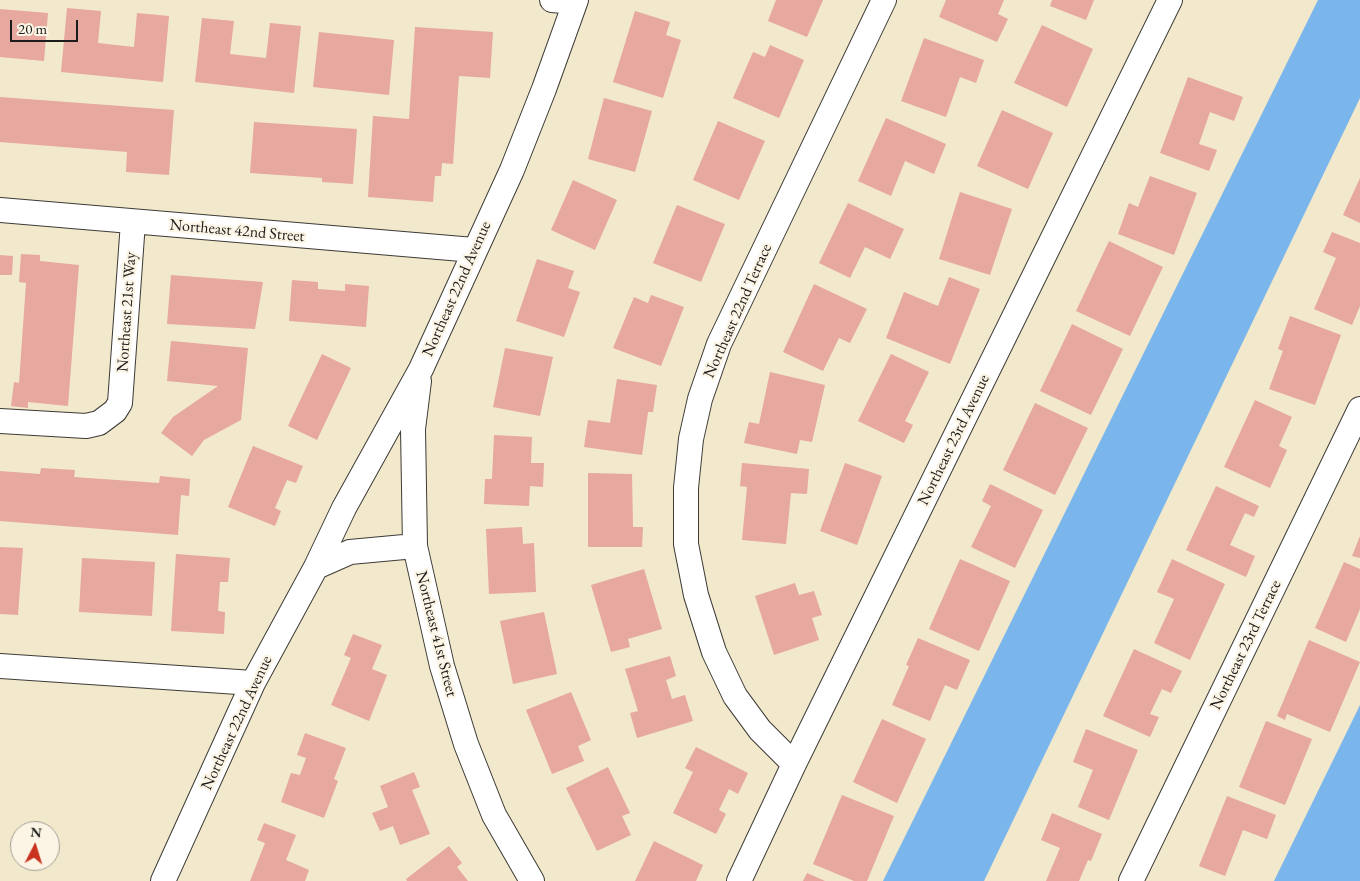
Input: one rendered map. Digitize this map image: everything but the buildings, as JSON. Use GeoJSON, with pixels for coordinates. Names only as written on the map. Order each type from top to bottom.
{"type":"FeatureCollection","features":[{"type":"Feature","properties":{"kind":"street"},"geometry":{"type":"LineString","coordinates":[[552,0],[575,1]]}},
{"type":"Feature","properties":{"kind":"street","name":"Northeast 22nd Terrace"},"geometry":{"type":"LineString","coordinates":[[794,764],[760,730],[735,696],[714,652],[696,595],[686,544],[686,488],[691,439],[700,399],[719,344],[884,0]]}},
{"type":"Feature","properties":{"kind":"street","name":"Northeast 23rd Avenue"},"geometry":{"type":"LineString","coordinates":[[740,881],[794,764],[1170,0]]}},
{"type":"Feature","properties":{"kind":"street","name":"Northeast 22nd Avenue"},"geometry":{"type":"LineString","coordinates":[[163,881],[253,683],[316,567],[344,508],[421,369],[512,170],[544,89],[575,1]]}},
{"type":"Feature","properties":{"kind":"street","name":"Northeast 42nd Street"},"geometry":{"type":"LineString","coordinates":[[0,210],[474,250]]}},
{"type":"Feature","properties":{"kind":"street","name":"Northeast 21st Way"},"geometry":{"type":"LineString","coordinates":[[0,421],[86,426],[99,423],[115,411],[120,403],[134,222]]}},
{"type":"Feature","properties":{"kind":"street","name":"Northeast 41st Street"},"geometry":{"type":"LineString","coordinates":[[421,369],[413,429],[415,546],[442,666],[466,744],[494,815],[532,881]]}},
{"type":"Feature","properties":{"kind":"street","name":"Northeast 23rd Terrace"},"geometry":{"type":"LineString","coordinates":[[1131,881],[1360,409]]}},
{"type":"Feature","properties":{"kind":"street"},"geometry":{"type":"LineString","coordinates":[[316,567],[350,552],[415,546]]}},
{"type":"Feature","properties":{"kind":"street"},"geometry":{"type":"LineString","coordinates":[[0,666],[253,683]]}},
{"type":"Feature","properties":{"kind":"water"},"geometry":{"type":"Polygon","coordinates":[[[1318,0],[1360,0],[1360,98],[984,881],[883,881],[1318,0]]]}},
{"type":"Feature","properties":{"kind":"water"},"geometry":{"type":"Polygon","coordinates":[[[1360,705],[1360,881],[1274,881],[1360,705]]]}}]}
